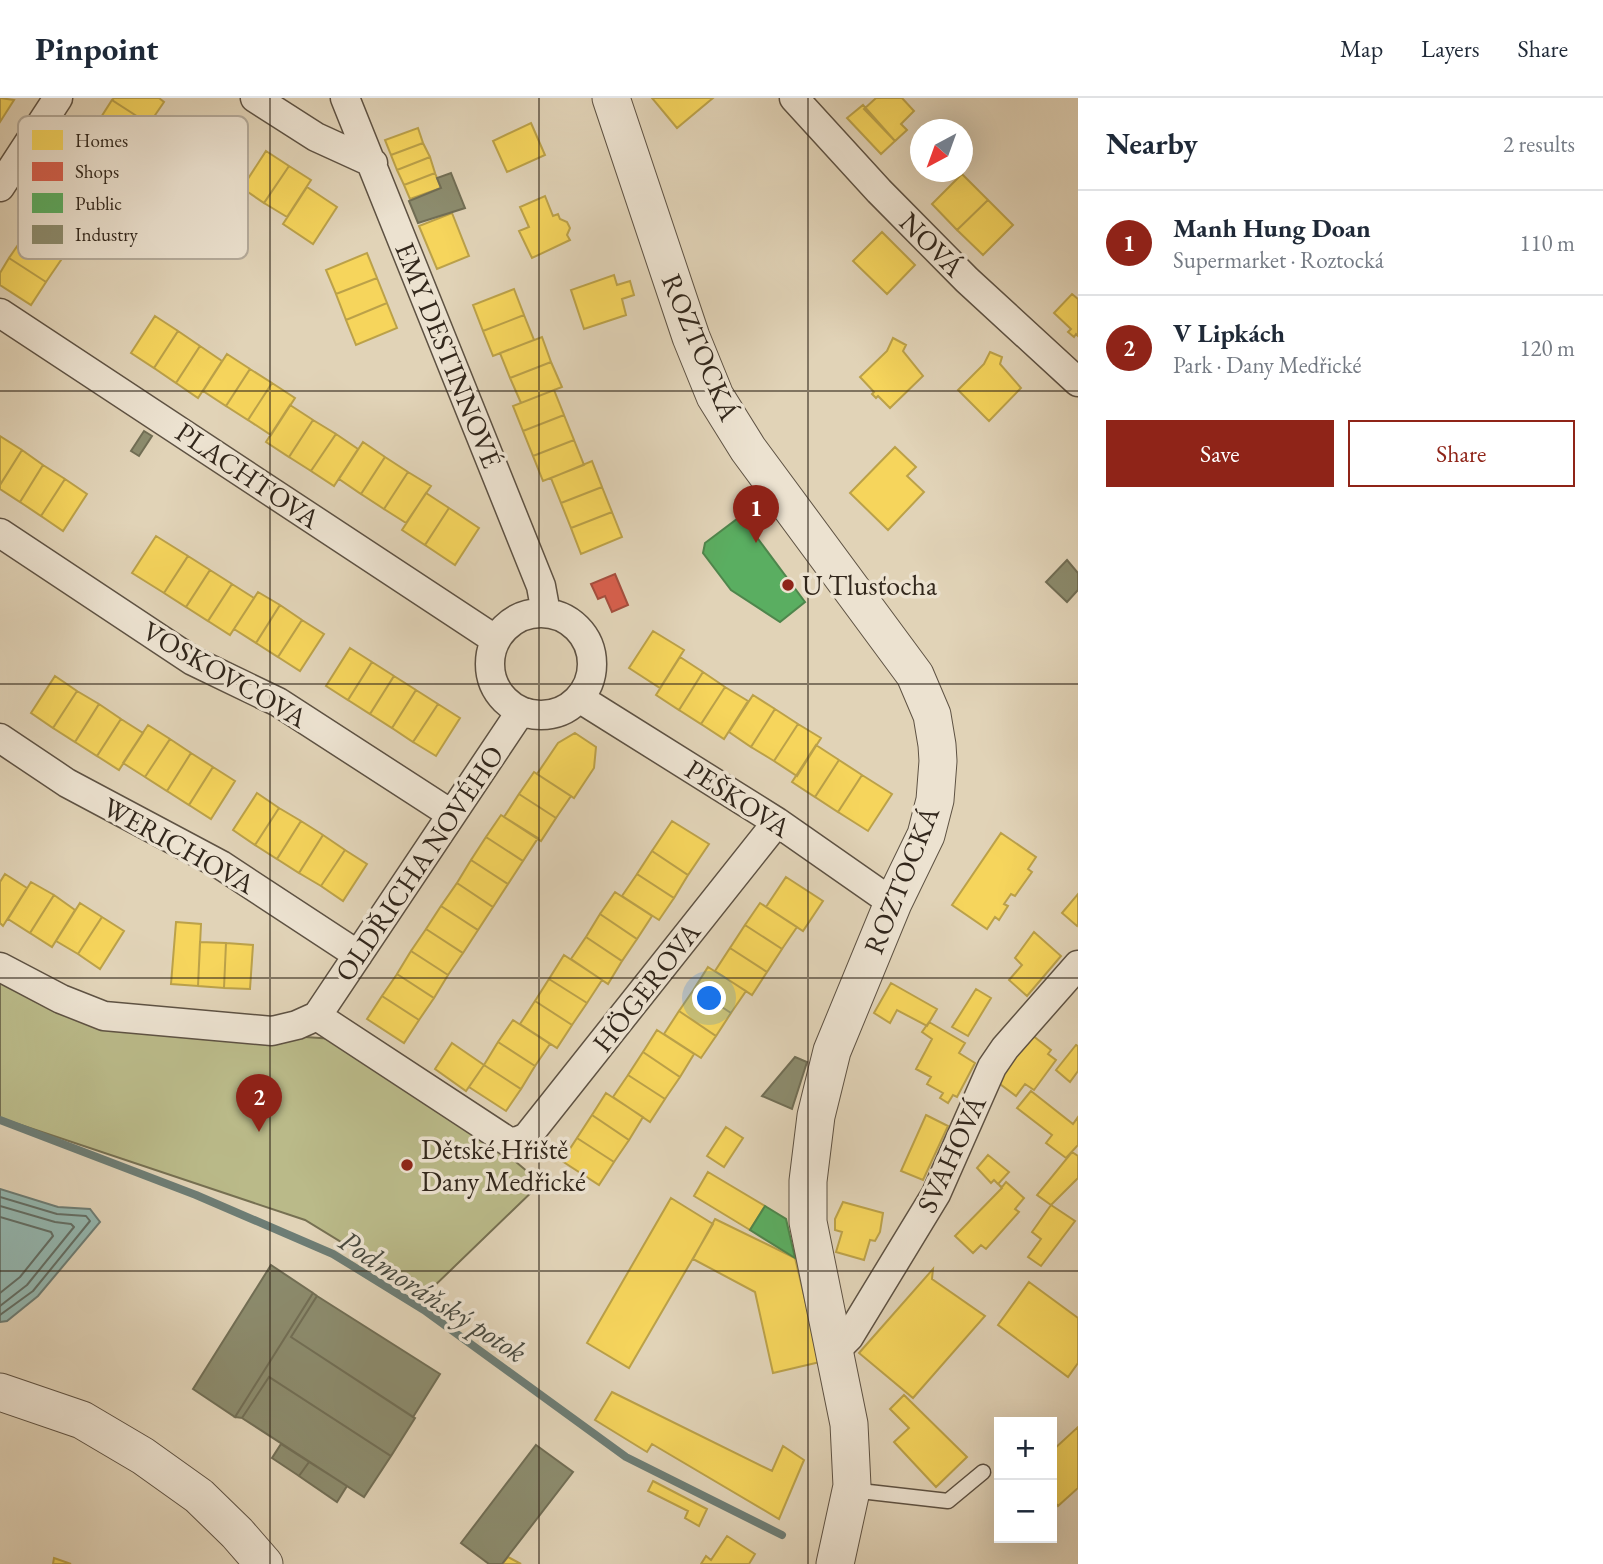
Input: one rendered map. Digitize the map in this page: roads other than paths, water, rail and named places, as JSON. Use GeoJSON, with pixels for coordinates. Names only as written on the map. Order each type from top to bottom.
{"type":"FeatureCollection","features":[{"type":"Feature","properties":{"kind":"street"},"geometry":{"type":"LineString","coordinates":[[46,116],[58,98]]}},
{"type":"Feature","properties":{"kind":"street"},"geometry":{"type":"LineString","coordinates":[[255,98],[316,137],[373,163]]}},
{"type":"Feature","properties":{"kind":"street","name":"EMY DESTINNOVÉ"},"geometry":{"type":"LineString","coordinates":[[345,98],[541,586],[546,613]]}},
{"type":"Feature","properties":{"kind":"street","name":"ROZTOCKÁ"},"geometry":{"type":"LineString","coordinates":[[611,98],[691,337],[715,396],[748,449],[915,675],[932,715],[938,761],[935,800],[926,835],[893,903],[832,1051],[816,1116],[808,1181],[808,1223],[849,1424],[852,1486],[835,1564]]}},
{"type":"Feature","properties":{"kind":"street","name":"NOVÁ"},"geometry":{"type":"LineString","coordinates":[[794,98],[947,260],[1078,382]]}},
{"type":"Feature","properties":{"kind":"street"},"geometry":{"type":"LineString","coordinates":[[0,187],[18,159]]}},
{"type":"Feature","properties":{"kind":"street","name":"PLACHTOVA"},"geometry":{"type":"LineString","coordinates":[[0,313],[496,640]]}},
{"type":"Feature","properties":{"kind":"street","name":"VOSKOVCOVA"},"geometry":{"type":"LineString","coordinates":[[0,533],[192,661],[278,702],[452,814]]}},
{"type":"Feature","properties":{"kind":"street"},"geometry":{"type":"LineString","coordinates":[[546,613],[573,624],[585,638],[591,656],[591,674],[579,698],[556,712],[538,715],[521,710],[506,701],[496,687],[491,663],[496,640],[506,627],[520,617],[546,613]]}},
{"type":"Feature","properties":{"kind":"street","name":"PEŠKOVA"},"geometry":{"type":"LineString","coordinates":[[579,698],[777,822],[893,903]]}},
{"type":"Feature","properties":{"kind":"street","name":"OLDŘICHA NOVÉHO"},"geometry":{"type":"LineString","coordinates":[[317,1016],[521,710]]}},
{"type":"Feature","properties":{"kind":"street","name":"WERICHOVA"},"geometry":{"type":"LineString","coordinates":[[0,738],[67,783],[221,865],[358,955]]}},
{"type":"Feature","properties":{"kind":"street","name":"HÖGEROVA"},"geometry":{"type":"LineString","coordinates":[[317,1016],[509,1142],[518,1141],[527,1137],[777,822]]}},
{"type":"Feature","properties":{"kind":"street","name":"SVAHOVÁ"},"geometry":{"type":"LineString","coordinates":[[835,1351],[849,1337],[936,1194],[992,1067],[1005,1048],[1078,965]]}},
{"type":"Feature","properties":{"kind":"street"},"geometry":{"type":"LineString","coordinates":[[0,967],[61,999],[104,1016],[272,1031],[297,1025],[317,1016]]}},
{"type":"Feature","properties":{"kind":"street"},"geometry":{"type":"LineString","coordinates":[[0,1392],[82,1420],[143,1456],[199,1496],[264,1564]]}},
{"type":"Feature","properties":{"kind":"lane"},"geometry":{"type":"LineString","coordinates":[[852,1486],[869,1492],[948,1501],[983,1472]]}},
{"type":"Feature","properties":{"kind":"water"},"geometry":{"type":"Polygon","coordinates":[[[0,1189],[58,1207],[90,1209],[100,1222],[38,1296],[7,1321],[0,1322],[0,1189]]]}},
{"type":"Feature","properties":{"kind":"waterway","name":"Podmoráňský potok"},"geometry":{"type":"LineString","coordinates":[[0,1120],[196,1195],[333,1254],[424,1310],[626,1457],[782,1535]]}},
{"type":"Feature","properties":{"kind":"place","name":"Manh Hung Doan"},"geometry":{"type":"Point","coordinates":[756,543]}},
{"type":"Feature","properties":{"kind":"place","name":"U Tlusťocha"},"geometry":{"type":"Point","coordinates":[788,585]}},
{"type":"Feature","properties":{"kind":"place","name":"V Lipkách"},"geometry":{"type":"Point","coordinates":[259,1132]}},
{"type":"Feature","properties":{"kind":"place","name":"Dětské Hřiště Dany Medřické"},"geometry":{"type":"Point","coordinates":[407,1165]}}]}
